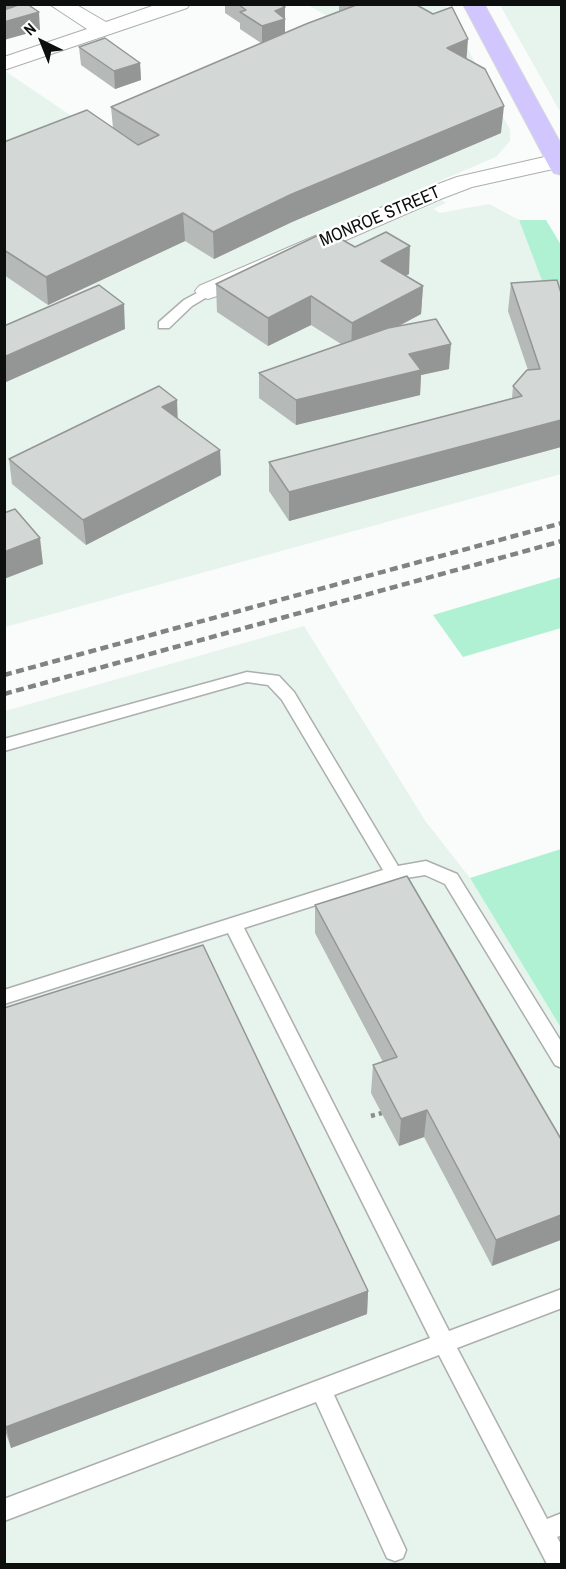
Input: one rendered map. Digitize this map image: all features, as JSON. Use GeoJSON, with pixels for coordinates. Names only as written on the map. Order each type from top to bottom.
{"type":"FeatureCollection","features":[{"type":"Feature","properties":{"kind":"main road"},"geometry":{"type":"LineString","coordinates":[[473,4],[560,163]]}},
{"type":"Feature","properties":{"kind":"street"},"geometry":{"type":"LineString","coordinates":[[59,4],[105,30]]}},
{"type":"Feature","properties":{"kind":"street"},"geometry":{"type":"LineString","coordinates":[[4,64],[180,4]]}},
{"type":"Feature","properties":{"kind":"street","name":"MONROE STREET"},"geometry":{"type":"LineString","coordinates":[[208,291],[465,182],[560,163]]}},
{"type":"Feature","properties":{"kind":"lane"},"geometry":{"type":"LineString","coordinates":[[164,325],[188,303],[208,291]]}},
{"type":"Feature","properties":{"kind":"lane"},"geometry":{"type":"LineString","coordinates":[[4,745],[247,677],[273,680],[288,696],[394,873]]}},
{"type":"Feature","properties":{"kind":"lane"},"geometry":{"type":"LineString","coordinates":[[4,998],[394,873],[426,868],[451,879],[561,1060]]}},
{"type":"Feature","properties":{"kind":"lane"},"geometry":{"type":"LineString","coordinates":[[234,925],[443,1342],[552,1528],[559,1564]]}},
{"type":"Feature","properties":{"kind":"lane"},"geometry":{"type":"LineString","coordinates":[[4,1510],[561,1298]]}},
{"type":"Feature","properties":{"kind":"lane"},"geometry":{"type":"LineString","coordinates":[[321,1389],[395,1550]]}},
{"type":"Feature","properties":{"kind":"path"},"geometry":{"type":"LineString","coordinates":[[372,1116],[381,1113]]}},
{"type":"Feature","properties":{"kind":"shaded area"},"geometry":{"type":"Polygon","coordinates":[[[308,5],[445,5],[510,130],[510,141],[496,157],[423,188],[446,203],[433,209],[440,213],[489,204],[519,220],[561,331],[561,474],[5,627],[5,71],[98,134],[349,29],[308,5]]]}},
{"type":"Feature","properties":{"kind":"shaded area"},"geometry":{"type":"Polygon","coordinates":[[[500,5],[561,5],[561,112],[558,108],[500,5]]]}},
{"type":"Feature","properties":{"kind":"shaded area"},"geometry":{"type":"Polygon","coordinates":[[[304,626],[426,822],[470,878],[561,1028],[561,1564],[5,1564],[5,711],[304,626]]]}},
{"type":"Feature","properties":{"kind":"green space"},"geometry":{"type":"Polygon","coordinates":[[[519,220],[546,220],[561,245],[561,331],[519,220]]]}},
{"type":"Feature","properties":{"kind":"green space"},"geometry":{"type":"Polygon","coordinates":[[[561,577],[561,628],[463,657],[433,615],[561,577]]]}},
{"type":"Feature","properties":{"kind":"green space"},"geometry":{"type":"Polygon","coordinates":[[[562,849],[561,1028],[470,878],[562,849]]]}},
{"type":"Feature","properties":{"kind":"building"},"geometry":{"type":"Polygon","coordinates":[[[27,4],[39,12],[4,22],[4,10],[27,4]]]}},
{"type":"Feature","properties":{"kind":"building"},"geometry":{"type":"Polygon","coordinates":[[[238,4],[280,4],[285,7],[275,11],[285,19],[262,26],[240,12],[246,10],[238,4]]]}},
{"type":"Feature","properties":{"kind":"building"},"geometry":{"type":"Polygon","coordinates":[[[359,4],[415,4],[433,14],[452,7],[468,39],[447,48],[485,69],[504,106],[292,194],[213,232],[183,213],[46,277],[4,250],[4,142],[87,110],[138,145],[159,135],[111,107],[306,24],[359,4]]]}},
{"type":"Feature","properties":{"kind":"building"},"geometry":{"type":"Polygon","coordinates":[[[105,38],[140,63],[114,71],[79,47],[105,38]]]}},
{"type":"Feature","properties":{"kind":"building"},"geometry":{"type":"Polygon","coordinates":[[[327,231],[355,247],[386,232],[410,246],[381,261],[423,286],[352,323],[311,296],[268,318],[216,284],[327,231]]]}},
{"type":"Feature","properties":{"kind":"building"},"geometry":{"type":"Polygon","coordinates":[[[557,280],[561,293],[561,420],[289,492],[269,462],[522,396],[513,386],[527,370],[540,369],[511,283],[557,280]]]}},
{"type":"Feature","properties":{"kind":"building"},"geometry":{"type":"Polygon","coordinates":[[[99,285],[124,304],[4,357],[4,326],[99,285]]]}},
{"type":"Feature","properties":{"kind":"building"},"geometry":{"type":"Polygon","coordinates":[[[436,319],[451,344],[409,354],[421,370],[296,400],[259,373],[388,328],[436,319]]]}},
{"type":"Feature","properties":{"kind":"building"},"geometry":{"type":"Polygon","coordinates":[[[159,386],[177,400],[162,407],[220,450],[83,520],[9,459],[159,386]]]}},
{"type":"Feature","properties":{"kind":"building"},"geometry":{"type":"Polygon","coordinates":[[[15,509],[40,538],[4,552],[4,513],[15,509]]]}},
{"type":"Feature","properties":{"kind":"building"},"geometry":{"type":"Polygon","coordinates":[[[407,876],[561,1139],[561,1215],[496,1240],[427,1110],[401,1119],[373,1065],[397,1057],[315,905],[407,876]]]}},
{"type":"Feature","properties":{"kind":"building"},"geometry":{"type":"Polygon","coordinates":[[[203,945],[368,1291],[6,1427],[4,1422],[4,1008],[203,945]]]}},
{"type":"Feature","properties":{"kind":"railway"},"geometry":{"type":"LineString","coordinates":[[4,675],[562,523]]}},
{"type":"Feature","properties":{"kind":"railway"},"geometry":{"type":"LineString","coordinates":[[4,694],[562,541]]}}]}
